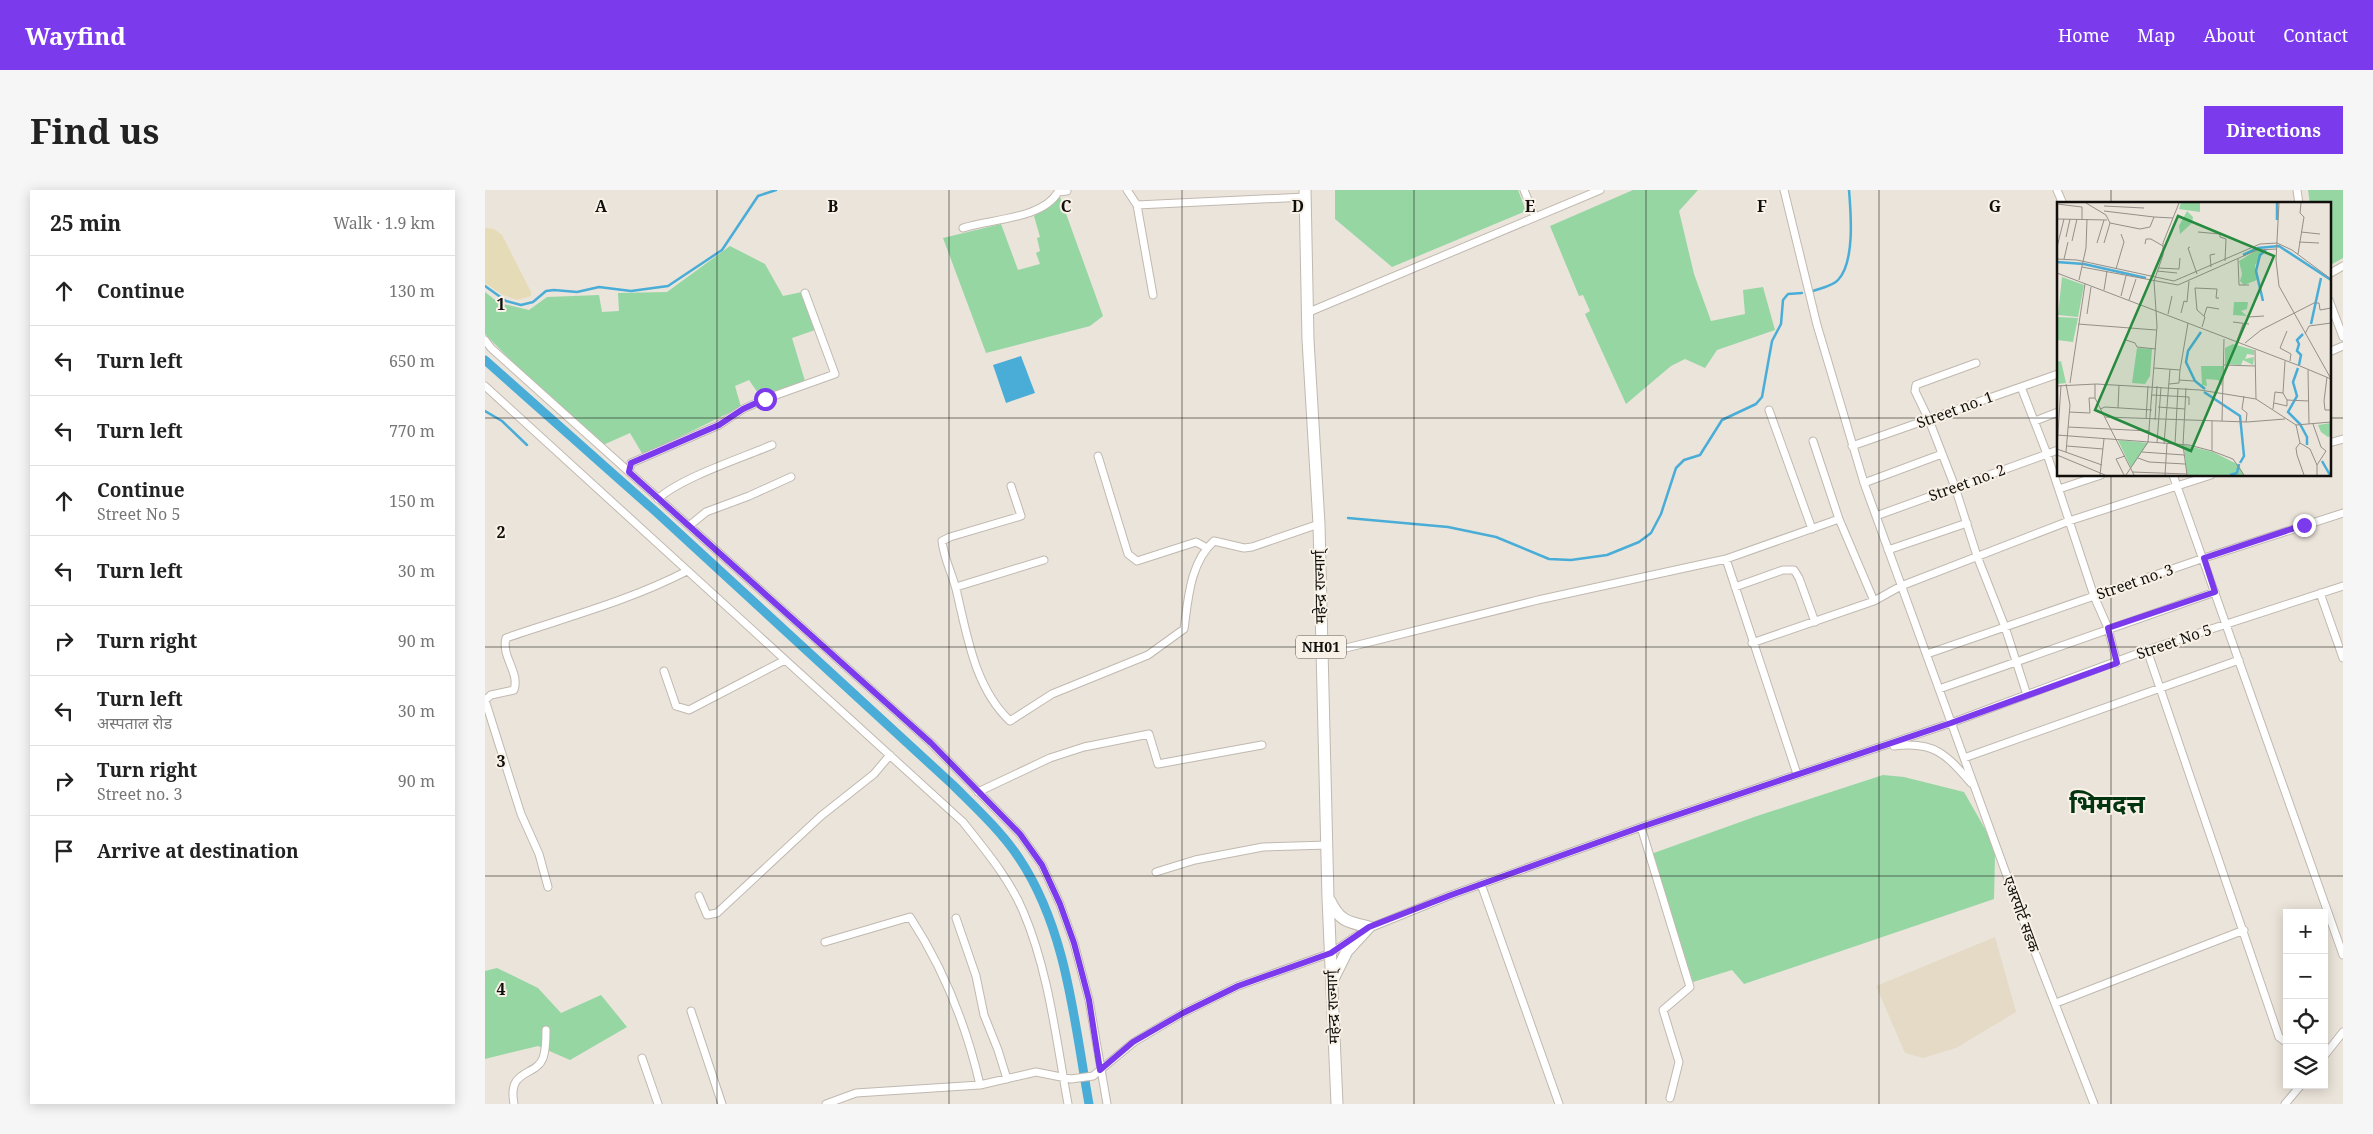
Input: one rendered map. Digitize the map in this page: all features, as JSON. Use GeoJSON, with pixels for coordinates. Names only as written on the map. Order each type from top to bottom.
{"type":"FeatureCollection","features":[{"type":"Feature","properties":{"kind":"highway","name":"महेन्द्र राज्मार्ग्"},"geometry":{"type":"LineString","coordinates":[[1305,194],[1309,312],[1308,340],[1319,524],[1328,898],[1337,1104]]}},
{"type":"Feature","properties":{"kind":"highway"},"geometry":{"type":"LineString","coordinates":[[1328,898],[1336,912],[1344,920],[1369,927],[1359,941],[1347,951],[1331,982]]}},
{"type":"Feature","properties":{"kind":"street"},"geometry":{"type":"LineString","coordinates":[[963,228],[976,224],[990,224],[1050,204],[1058,192],[1069,190]]}},
{"type":"Feature","properties":{"kind":"street"},"geometry":{"type":"LineString","coordinates":[[1127,190],[1137,205],[1153,295]]}},
{"type":"Feature","properties":{"kind":"street"},"geometry":{"type":"LineString","coordinates":[[1524,190],[1535,217]]}},
{"type":"Feature","properties":{"kind":"street"},"geometry":{"type":"LineString","coordinates":[[1309,312],[1600,190]]}},
{"type":"Feature","properties":{"kind":"street","name":"एअरपोर्ट सडक"},"geometry":{"type":"LineString","coordinates":[[1784,190],[1817,325],[1852,446],[1974,787],[2094,1104]]}},
{"type":"Feature","properties":{"kind":"street"},"geometry":{"type":"LineString","coordinates":[[2057,190],[2062,202]]}},
{"type":"Feature","properties":{"kind":"street"},"geometry":{"type":"LineString","coordinates":[[1137,205],[1305,194]]}},
{"type":"Feature","properties":{"kind":"street"},"geometry":{"type":"LineString","coordinates":[[2331,273],[2343,266]]}},
{"type":"Feature","properties":{"kind":"street"},"geometry":{"type":"LineString","coordinates":[[629,472],[631,463],[719,425],[743,409],[835,374],[805,293]]}},
{"type":"Feature","properties":{"kind":"street"},"geometry":{"type":"LineString","coordinates":[[2331,305],[2343,337]]}},
{"type":"Feature","properties":{"kind":"street"},"geometry":{"type":"LineString","coordinates":[[485,340],[491,348],[658,499],[931,743],[1020,834],[1042,865],[1060,904],[1074,943],[1089,1000],[1107,1104]]}},
{"type":"Feature","properties":{"kind":"street"},"geometry":{"type":"LineString","coordinates":[[2331,351],[2343,346]]}},
{"type":"Feature","properties":{"kind":"street"},"geometry":{"type":"LineString","coordinates":[[1976,363],[1916,385],[1915,391],[1929,420],[1955,487],[1977,556],[2005,627],[2027,695]]}},
{"type":"Feature","properties":{"kind":"street","name":"Street no. 1"},"geometry":{"type":"LineString","coordinates":[[1852,446],[2057,374]]}},
{"type":"Feature","properties":{"kind":"street"},"geometry":{"type":"LineString","coordinates":[[485,386],[963,822],[1002,873],[1023,910],[1044,972],[1068,1104]]}},
{"type":"Feature","properties":{"kind":"street"},"geometry":{"type":"LineString","coordinates":[[2021,387],[2047,454],[2094,596],[2108,628],[2117,663]]}},
{"type":"Feature","properties":{"kind":"street"},"geometry":{"type":"LineString","coordinates":[[1769,410],[1812,528]]}},
{"type":"Feature","properties":{"kind":"street"},"geometry":{"type":"LineString","coordinates":[[2035,421],[2057,412]]}},
{"type":"Feature","properties":{"kind":"street"},"geometry":{"type":"LineString","coordinates":[[1813,441],[1839,519],[1874,601]]}},
{"type":"Feature","properties":{"kind":"street"},"geometry":{"type":"LineString","coordinates":[[658,499],[666,492],[695,478],[772,445]]}},
{"type":"Feature","properties":{"kind":"street","name":"Street no. 2"},"geometry":{"type":"LineString","coordinates":[[1876,516],[2057,450]]}},
{"type":"Feature","properties":{"kind":"street"},"geometry":{"type":"LineString","coordinates":[[1865,483],[1942,454]]}},
{"type":"Feature","properties":{"kind":"street"},"geometry":{"type":"LineString","coordinates":[[1098,456],[1128,554],[1137,561],[1196,542],[1207,548]]}},
{"type":"Feature","properties":{"kind":"street"},"geometry":{"type":"LineString","coordinates":[[2059,489],[2098,476]]}},
{"type":"Feature","properties":{"kind":"street"},"geometry":{"type":"LineString","coordinates":[[2173,476],[2343,955]]}},
{"type":"Feature","properties":{"kind":"street"},"geometry":{"type":"LineString","coordinates":[[1752,643],[1874,601],[1901,586],[2069,521],[2208,476]]}},
{"type":"Feature","properties":{"kind":"street"},"geometry":{"type":"LineString","coordinates":[[689,526],[706,512],[749,496],[791,477]]}},
{"type":"Feature","properties":{"kind":"street"},"geometry":{"type":"LineString","coordinates":[[1011,486],[1021,516],[942,541],[943,554],[955,587],[973,660],[999,710],[1010,721],[1052,694],[1148,656],[1184,629],[1190,584],[1207,548],[1214,541],[1244,548],[1252,547],[1319,524]]}},
{"type":"Feature","properties":{"kind":"street","name":"Street no. 3"},"geometry":{"type":"LineString","coordinates":[[1927,654],[2204,558],[2343,513]]}},
{"type":"Feature","properties":{"kind":"street"},"geometry":{"type":"LineString","coordinates":[[1322,654],[1538,600],[1726,560],[1839,519]]}},
{"type":"Feature","properties":{"kind":"street"},"geometry":{"type":"LineString","coordinates":[[1888,550],[1967,523]]}},
{"type":"Feature","properties":{"kind":"street"},"geometry":{"type":"LineString","coordinates":[[955,587],[1044,560]]}},
{"type":"Feature","properties":{"kind":"street"},"geometry":{"type":"LineString","coordinates":[[1726,560],[1797,774]]}},
{"type":"Feature","properties":{"kind":"street"},"geometry":{"type":"LineString","coordinates":[[1735,587],[1783,570],[1794,570],[1799,578],[1815,622]]}},
{"type":"Feature","properties":{"kind":"street"},"geometry":{"type":"LineString","coordinates":[[548,887],[539,854],[521,814],[485,700],[491,695],[514,690],[517,681],[504,646],[506,638],[597,610],[656,587],[687,571]]}},
{"type":"Feature","properties":{"kind":"street","name":"Street No 5"},"geometry":{"type":"LineString","coordinates":[[1879,747],[2117,663],[2147,650],[2343,586]]}},
{"type":"Feature","properties":{"kind":"street"},"geometry":{"type":"LineString","coordinates":[[1939,689],[2108,628],[2215,592]]}},
{"type":"Feature","properties":{"kind":"street"},"geometry":{"type":"LineString","coordinates":[[2319,593],[2343,658]]}},
{"type":"Feature","properties":{"kind":"street"},"geometry":{"type":"LineString","coordinates":[[2147,650],[2279,1037],[2283,1040]]}},
{"type":"Feature","properties":{"kind":"street"},"geometry":{"type":"LineString","coordinates":[[664,671],[676,706],[689,710],[785,660]]}},
{"type":"Feature","properties":{"kind":"street"},"geometry":{"type":"LineString","coordinates":[[1964,758],[2239,660]]}},
{"type":"Feature","properties":{"kind":"street"},"geometry":{"type":"LineString","coordinates":[[977,792],[1050,758],[1085,747],[1149,734],[1158,764],[1262,745]]}},
{"type":"Feature","properties":{"kind":"street"},"geometry":{"type":"LineString","coordinates":[[827,1104],[856,1093],[980,1085],[1036,1072],[1077,1079],[1093,1076],[1133,1042],[1183,1013],[1238,986],[1331,953],[1369,927],[1481,884],[1641,827],[1879,747],[1913,744],[1937,751],[1947,757],[1974,787]]}},
{"type":"Feature","properties":{"kind":"street"},"geometry":{"type":"LineString","coordinates":[[699,896],[707,915],[717,913],[821,816],[874,774],[890,755]]}},
{"type":"Feature","properties":{"kind":"street"},"geometry":{"type":"LineString","coordinates":[[1641,827],[1690,987],[1663,1010],[1679,1062],[1671,1098]]}},
{"type":"Feature","properties":{"kind":"street"},"geometry":{"type":"LineString","coordinates":[[1156,872],[1195,860],[1263,847],[1328,845]]}},
{"type":"Feature","properties":{"kind":"street"},"geometry":{"type":"LineString","coordinates":[[1481,884],[1559,1104]]}},
{"type":"Feature","properties":{"kind":"street"},"geometry":{"type":"LineString","coordinates":[[825,942],[911,917],[931,949],[951,990],[971,1044],[980,1085]]}},
{"type":"Feature","properties":{"kind":"street"},"geometry":{"type":"LineString","coordinates":[[955,918],[976,976],[984,1015],[1007,1078]]}},
{"type":"Feature","properties":{"kind":"street"},"geometry":{"type":"LineString","coordinates":[[2056,1003],[2243,930]]}},
{"type":"Feature","properties":{"kind":"street"},"geometry":{"type":"LineString","coordinates":[[691,1012],[722,1104]]}},
{"type":"Feature","properties":{"kind":"street"},"geometry":{"type":"LineString","coordinates":[[514,1104],[513,1086],[519,1077],[540,1062],[543,1057],[547,1030]]}},
{"type":"Feature","properties":{"kind":"street"},"geometry":{"type":"LineString","coordinates":[[2328,1051],[2343,1032]]}},
{"type":"Feature","properties":{"kind":"street"},"geometry":{"type":"LineString","coordinates":[[642,1058],[658,1104]]}},
{"type":"Feature","properties":{"kind":"street"},"geometry":{"type":"LineString","coordinates":[[2285,1104],[2298,1089]]}},
{"type":"Feature","properties":{"kind":"shaded area"},"geometry":{"type":"Polygon","coordinates":[[[1995,937],[2016,1012],[1956,1048],[1923,1058],[1905,1053],[1876,986],[1995,937]]]}},
{"type":"Feature","properties":{"kind":"green space"},"geometry":{"type":"Polygon","coordinates":[[[1335,190],[1518,190],[1526,211],[1392,267],[1335,219],[1335,190]]]}},
{"type":"Feature","properties":{"kind":"green space"},"geometry":{"type":"Polygon","coordinates":[[[1633,190],[1698,190],[1679,211],[1694,274],[1711,321],[1745,314],[1743,290],[1763,287],[1775,330],[1717,350],[1705,368],[1685,359],[1671,366],[1626,404],[1585,314],[1590,311],[1583,295],[1579,296],[1550,226],[1633,190]]]}},
{"type":"Feature","properties":{"kind":"green space"},"geometry":{"type":"Polygon","coordinates":[[[2308,190],[2343,190],[2343,258],[2331,265],[2331,202],[2310,202],[2308,190]]]}},
{"type":"Feature","properties":{"kind":"green space"},"geometry":{"type":"Polygon","coordinates":[[[1060,197],[1103,316],[1090,326],[986,353],[943,238],[1001,224],[1018,270],[1040,264],[1036,253],[1040,251],[1037,238],[1040,237],[1034,216],[1060,197]]]}},
{"type":"Feature","properties":{"kind":"green space"},"geometry":{"type":"Polygon","coordinates":[[[730,246],[765,264],[783,296],[802,292],[815,330],[792,338],[805,381],[760,396],[749,380],[735,386],[741,407],[643,455],[630,433],[603,445],[533,383],[485,334],[485,292],[499,303],[529,310],[547,297],[599,295],[602,312],[619,311],[618,293],[667,292],[730,246]]]}},
{"type":"Feature","properties":{"kind":"green space"},"geometry":{"type":"Polygon","coordinates":[[[1883,775],[1904,777],[1964,792],[1992,841],[1995,854],[1994,899],[1744,984],[1732,970],[1693,982],[1651,854],[1757,816],[1883,775]]]}},
{"type":"Feature","properties":{"kind":"green space"},"geometry":{"type":"Polygon","coordinates":[[[497,968],[538,988],[561,1013],[601,995],[627,1027],[570,1060],[538,1046],[485,1059],[485,971],[497,968]]]}},
{"type":"Feature","properties":{"kind":"sand"},"geometry":{"type":"Polygon","coordinates":[[[485,228],[494,229],[502,235],[531,292],[531,296],[517,300],[501,294],[485,283],[485,228]]]}},
{"type":"Feature","properties":{"kind":"water"},"geometry":{"type":"Polygon","coordinates":[[[1021,356],[1035,393],[1006,403],[993,365],[1021,356]]]}},
{"type":"Feature","properties":{"kind":"waterway"},"geometry":{"type":"LineString","coordinates":[[485,286],[506,301],[521,305],[533,302],[546,291],[577,292],[599,287],[631,291],[668,286],[722,250],[758,196],[776,190]]}},
{"type":"Feature","properties":{"kind":"waterway"},"geometry":{"type":"LineString","coordinates":[[1813,291],[1836,282],[1847,262],[1851,237],[1849,190]]}},
{"type":"Feature","properties":{"kind":"waterway"},"geometry":{"type":"LineString","coordinates":[[1348,518],[1448,527],[1496,537],[1549,559],[1571,560],[1607,555],[1639,542],[1651,533],[1661,514],[1676,468],[1684,460],[1700,455],[1722,420],[1756,404],[1762,397],[1772,341],[1781,324],[1783,300],[1788,294],[1802,293]]}},
{"type":"Feature","properties":{"kind":"waterway"},"geometry":{"type":"LineString","coordinates":[[485,360],[655,511],[953,785],[1004,838],[1019,858],[1035,886],[1048,915],[1058,946],[1073,1009],[1089,1104]]}},
{"type":"Feature","properties":{"kind":"waterway"},"geometry":{"type":"LineString","coordinates":[[485,411],[502,421],[527,445]]}},
{"type":"Feature","properties":{"kind":"district","name":"भिमदत्त"},"geometry":{"type":"Point","coordinates":[2107,804]}},
{"type":"Feature","properties":{"kind":"route"},"geometry":{"type":"LineString","coordinates":[[765,399],[743,409],[719,425],[631,463],[629,472],[931,743],[1020,834],[1042,865],[1060,904],[1074,943],[1089,1000],[1100,1070],[1133,1042],[1183,1013],[1238,986],[1331,953],[1369,927],[1451,895],[1641,827],[1951,723],[2117,663],[2108,628],[2215,592],[2204,558],[2304,525]]}}]}
